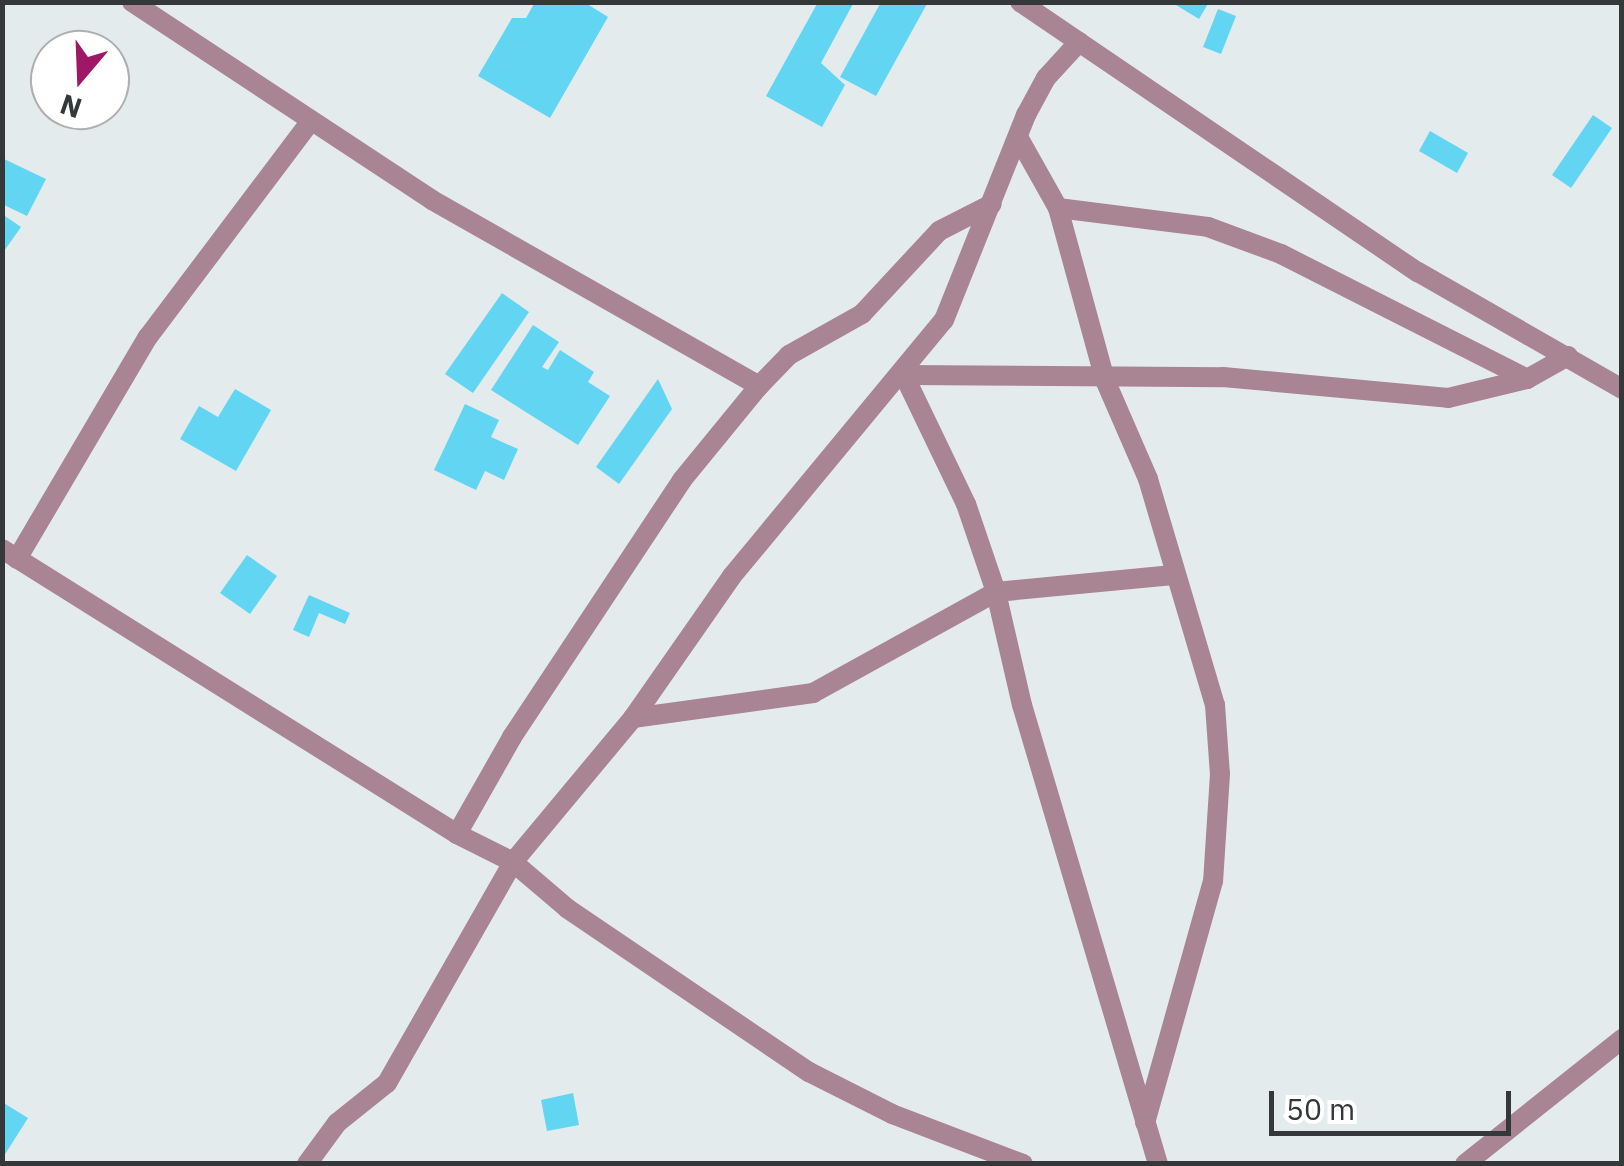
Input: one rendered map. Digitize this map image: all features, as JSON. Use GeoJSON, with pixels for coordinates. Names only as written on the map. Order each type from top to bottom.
{"type":"FeatureCollection","features":[{"type":"Feature","properties":{"kind":"street"},"geometry":{"type":"LineString","coordinates":[[132,2],[309,124],[759,386]]}},
{"type":"Feature","properties":{"kind":"street"},"geometry":{"type":"LineString","coordinates":[[1020,2],[1418,272],[1622,389]]}},
{"type":"Feature","properties":{"kind":"street"},"geometry":{"type":"LineString","coordinates":[[308,1164],[338,1123],[387,1084],[513,862],[633,718],[732,576],[904,375],[944,320],[1046,78],[1079,42]]}},
{"type":"Feature","properties":{"kind":"street"},"geometry":{"type":"LineString","coordinates":[[309,124],[148,337],[10,554],[457,834],[513,862],[568,909],[808,1072],[892,1114],[1023,1164]]}},
{"type":"Feature","properties":{"kind":"street"},"geometry":{"type":"LineString","coordinates":[[1018,137],[1058,208],[1106,380],[1148,478],[1215,705],[1220,774],[1213,881],[1145,1122]]}},
{"type":"Feature","properties":{"kind":"street"},"geometry":{"type":"LineString","coordinates":[[457,834],[512,737],[671,496],[759,386],[790,355],[862,314],[939,231],[992,204]]}},
{"type":"Feature","properties":{"kind":"street"},"geometry":{"type":"LineString","coordinates":[[1058,208],[1208,227],[1281,254],[1527,379]]}},
{"type":"Feature","properties":{"kind":"street"},"geometry":{"type":"LineString","coordinates":[[904,375],[1014,371],[1106,380],[1224,377],[1448,398],[1527,379],[1568,356]]}},
{"type":"Feature","properties":{"kind":"street"},"geometry":{"type":"LineString","coordinates":[[904,375],[966,504],[996,592],[1022,705],[1158,1164]]}},
{"type":"Feature","properties":{"kind":"street"},"geometry":{"type":"LineString","coordinates":[[633,718],[813,693],[996,592],[1174,575]]}},
{"type":"Feature","properties":{"kind":"street"},"geometry":{"type":"LineString","coordinates":[[1465,1164],[1622,1039]]}},
{"type":"Feature","properties":{"kind":"building"},"geometry":{"type":"Polygon","coordinates":[[[535,2],[584,2],[608,17],[550,118],[478,76],[512,18],[526,18],[535,2]]]}},
{"type":"Feature","properties":{"kind":"building"},"geometry":{"type":"Polygon","coordinates":[[[818,2],[854,2],[821,63],[845,85],[822,127],[766,96],[818,2]]]}},
{"type":"Feature","properties":{"kind":"building"},"geometry":{"type":"Polygon","coordinates":[[[881,2],[928,2],[876,96],[840,77],[881,2]]]}},
{"type":"Feature","properties":{"kind":"building"},"geometry":{"type":"Polygon","coordinates":[[[1171,2],[1209,2],[1199,19],[1171,2]]]}},
{"type":"Feature","properties":{"kind":"building"},"geometry":{"type":"Polygon","coordinates":[[[1218,9],[1236,16],[1221,54],[1203,47],[1218,9]]]}},
{"type":"Feature","properties":{"kind":"building"},"geometry":{"type":"Polygon","coordinates":[[[1593,115],[1612,128],[1571,188],[1552,175],[1593,115]]]}},
{"type":"Feature","properties":{"kind":"building"},"geometry":{"type":"Polygon","coordinates":[[[1430,131],[1468,153],[1457,173],[1419,151],[1430,131]]]}},
{"type":"Feature","properties":{"kind":"building"},"geometry":{"type":"Polygon","coordinates":[[[2,158],[46,179],[27,216],[2,204],[2,158]]]}},
{"type":"Feature","properties":{"kind":"building"},"geometry":{"type":"Polygon","coordinates":[[[2,214],[21,227],[2,254],[2,214]]]}},
{"type":"Feature","properties":{"kind":"building"},"geometry":{"type":"Polygon","coordinates":[[[502,293],[529,312],[473,393],[445,374],[502,293]]]}},
{"type":"Feature","properties":{"kind":"building"},"geometry":{"type":"Polygon","coordinates":[[[533,325],[559,342],[542,367],[548,370],[560,350],[594,372],[588,382],[610,396],[578,445],[491,390],[533,325]]]}},
{"type":"Feature","properties":{"kind":"building"},"geometry":{"type":"Polygon","coordinates":[[[658,379],[672,409],[619,484],[596,467],[658,379]]]}},
{"type":"Feature","properties":{"kind":"building"},"geometry":{"type":"Polygon","coordinates":[[[235,389],[271,410],[236,471],[180,439],[199,406],[218,417],[235,389]]]}},
{"type":"Feature","properties":{"kind":"building"},"geometry":{"type":"Polygon","coordinates":[[[465,404],[499,420],[491,437],[518,449],[504,480],[485,471],[476,490],[434,470],[465,404]]]}},
{"type":"Feature","properties":{"kind":"building"},"geometry":{"type":"Polygon","coordinates":[[[247,555],[277,576],[250,614],[220,593],[247,555]]]}},
{"type":"Feature","properties":{"kind":"building"},"geometry":{"type":"Polygon","coordinates":[[[309,595],[350,613],[345,624],[319,613],[309,637],[293,630],[309,595]]]}},
{"type":"Feature","properties":{"kind":"building"},"geometry":{"type":"Polygon","coordinates":[[[573,1093],[579,1125],[547,1131],[541,1100],[573,1093]]]}},
{"type":"Feature","properties":{"kind":"building"},"geometry":{"type":"Polygon","coordinates":[[[2,1102],[28,1118],[2,1159],[2,1102]]]}}]}
